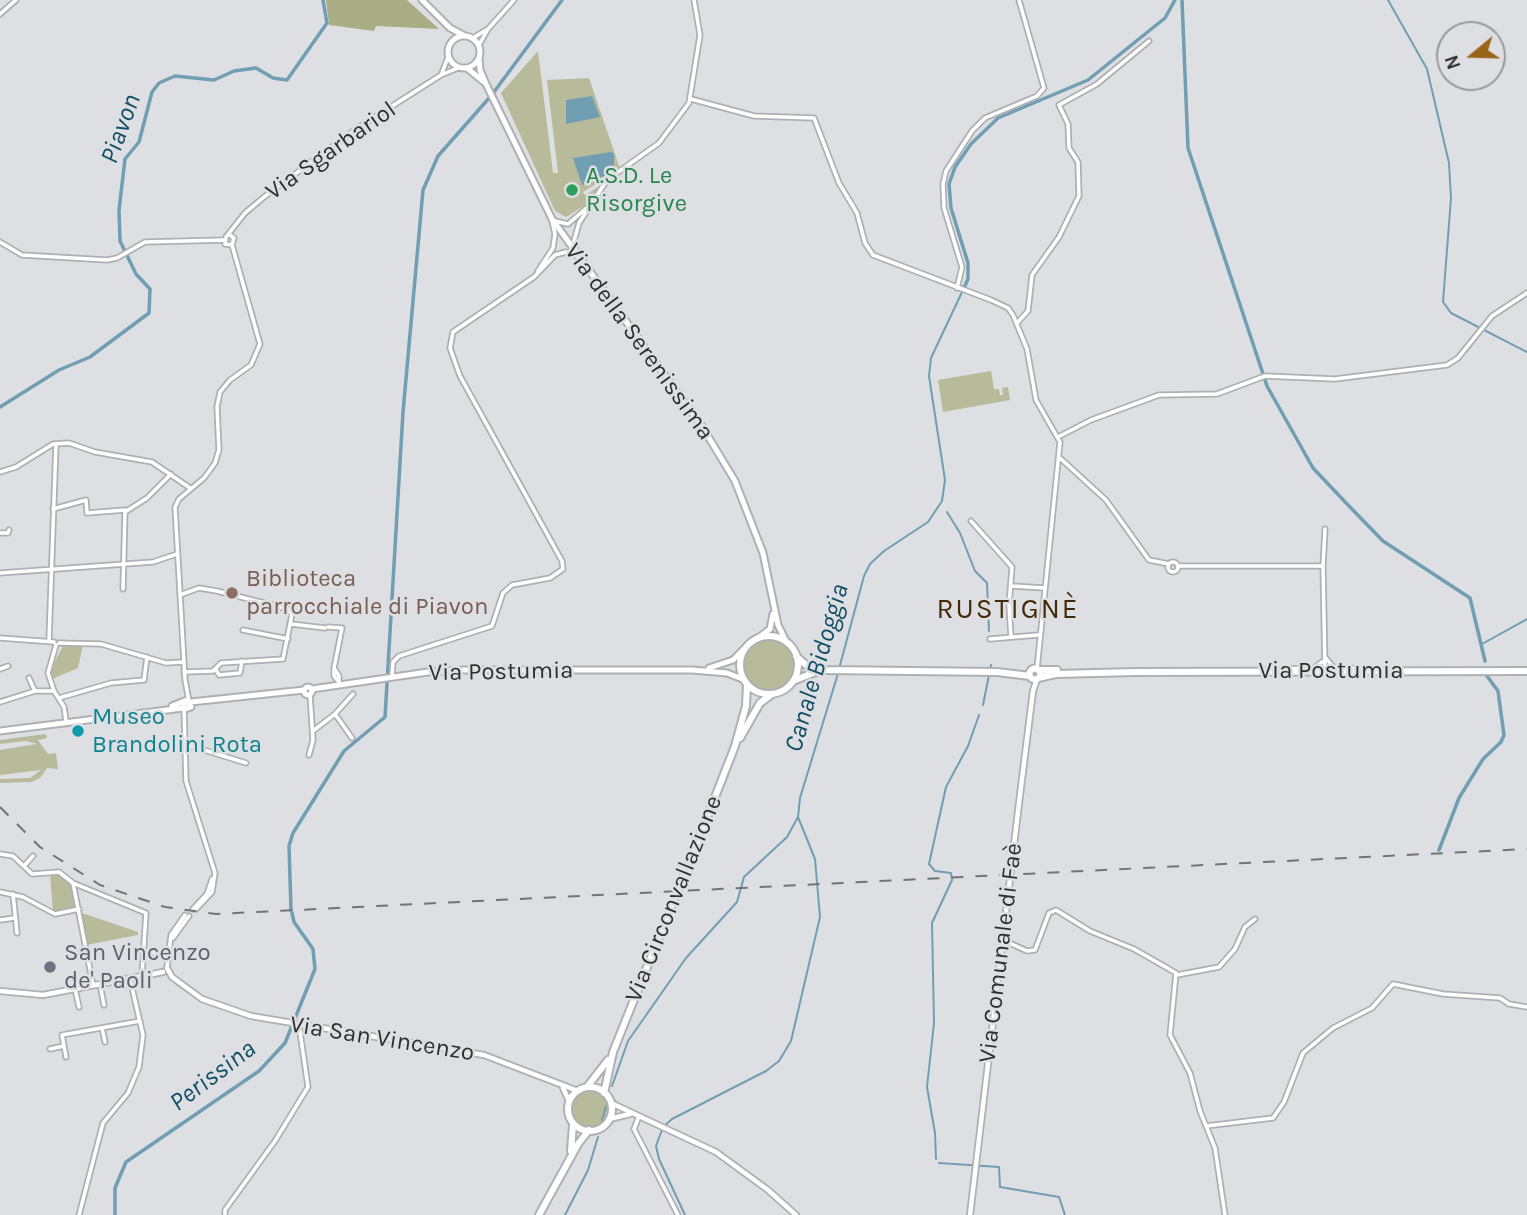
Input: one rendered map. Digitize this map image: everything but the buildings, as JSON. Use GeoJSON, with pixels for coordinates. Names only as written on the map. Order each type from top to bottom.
{"type":"FeatureCollection","features":[{"type":"Feature","properties":{"kind":"main road"},"geometry":{"type":"LineString","coordinates":[[422,0],[450,28],[473,38],[479,45],[479,58],[467,68],[458,68],[448,57],[448,48],[453,40],[465,36]]}},
{"type":"Feature","properties":{"kind":"main road"},"geometry":{"type":"LineString","coordinates":[[450,28],[453,40]]}},
{"type":"Feature","properties":{"kind":"main road","name":"Via della Serenissima"},"geometry":{"type":"LineString","coordinates":[[479,58],[486,84],[552,219],[726,465],[743,498],[763,553],[778,628],[786,641]]}},
{"type":"Feature","properties":{"kind":"main road","name":"Via della Serenissima"},"geometry":{"type":"LineString","coordinates":[[467,68],[486,84]]}},
{"type":"Feature","properties":{"kind":"main road"},"geometry":{"type":"LineString","coordinates":[[758,638],[773,636],[786,641],[796,656],[797,666],[792,682],[773,693],[760,692],[746,681],[740,663],[746,647],[772,625],[774,607]]}},
{"type":"Feature","properties":{"kind":"main road","name":"Via Postumia"},"geometry":{"type":"LineString","coordinates":[[692,670],[727,664],[746,647]]}},
{"type":"Feature","properties":{"kind":"main road","name":"Via Postumia"},"geometry":{"type":"LineString","coordinates":[[796,656],[806,665],[840,671],[1034,674],[1527,671]]}},
{"type":"Feature","properties":{"kind":"main road","name":"Via Postumia"},"geometry":{"type":"LineString","coordinates":[[187,705],[304,690],[308,687],[311,692],[339,682],[463,670],[692,670],[727,673],[746,681]]}},
{"type":"Feature","properties":{"kind":"main road","name":"Via Postumia"},"geometry":{"type":"LineString","coordinates":[[792,682],[806,674],[826,670]]}},
{"type":"Feature","properties":{"kind":"main road","name":"Via Circonvallazione"},"geometry":{"type":"LineString","coordinates":[[604,1093],[613,1052],[735,746],[746,706],[746,681]]}},
{"type":"Feature","properties":{"kind":"main road","name":"Via Circonvallazione"},"geometry":{"type":"LineString","coordinates":[[735,746],[760,703],[773,693]]}},
{"type":"Feature","properties":{"kind":"main road"},"geometry":{"type":"LineString","coordinates":[[0,731],[187,705]]}},
{"type":"Feature","properties":{"kind":"main road","name":"Via Circonvallazione"},"geometry":{"type":"LineString","coordinates":[[587,1087],[613,1052]]}},
{"type":"Feature","properties":{"kind":"main road"},"geometry":{"type":"LineString","coordinates":[[568,1163],[575,1132],[568,1111],[569,1101],[578,1091],[587,1087],[604,1093],[611,1103],[609,1119],[599,1128],[589,1130],[572,1121]]}},
{"type":"Feature","properties":{"kind":"main road"},"geometry":{"type":"LineString","coordinates":[[539,1215],[589,1130]]}},
{"type":"Feature","properties":{"kind":"street"},"geometry":{"type":"LineString","coordinates":[[0,14],[16,0]]}},
{"type":"Feature","properties":{"kind":"street"},"geometry":{"type":"LineString","coordinates":[[479,45],[488,29],[514,0]]}},
{"type":"Feature","properties":{"kind":"street"},"geometry":{"type":"LineString","coordinates":[[392,677],[393,662],[400,656],[492,626],[503,593],[512,585],[550,578],[563,569],[562,561],[460,376],[450,348],[453,332],[537,273],[558,253],[577,256],[575,233],[607,180],[665,137],[691,99],[700,35],[694,0]]}},
{"type":"Feature","properties":{"kind":"street"},"geometry":{"type":"LineString","coordinates":[[958,288],[962,267],[944,208],[943,184],[946,171],[972,131],[985,118],[1037,96],[1044,88],[1018,0]]}},
{"type":"Feature","properties":{"kind":"street"},"geometry":{"type":"LineString","coordinates":[[473,38],[488,29]]}},
{"type":"Feature","properties":{"kind":"street"},"geometry":{"type":"LineString","coordinates":[[1017,323],[1028,311],[1032,275],[1059,237],[1079,196],[1079,162],[1070,150],[1068,124],[1059,105],[1097,84],[1149,41]]}},
{"type":"Feature","properties":{"kind":"street"},"geometry":{"type":"LineString","coordinates":[[441,75],[448,57]]}},
{"type":"Feature","properties":{"kind":"street","name":"Via Sgarbariol"},"geometry":{"type":"LineString","coordinates":[[224,240],[245,213],[342,139],[441,75],[458,68]]}},
{"type":"Feature","properties":{"kind":"street"},"geometry":{"type":"LineString","coordinates":[[691,99],[754,116],[814,118],[838,183],[858,214],[868,249],[879,259],[1008,308],[1017,323],[1029,359],[1036,400],[1058,437],[1060,458],[1034,674]]}},
{"type":"Feature","properties":{"kind":"street"},"geometry":{"type":"LineString","coordinates":[[537,273],[553,248],[555,234],[552,219],[568,224],[591,205]]}},
{"type":"Feature","properties":{"kind":"street"},"geometry":{"type":"LineString","coordinates":[[195,909],[211,887],[211,860],[188,790],[187,705],[175,507],[190,488],[210,471],[218,457],[217,407],[220,393],[230,380],[251,365],[259,352],[260,335],[232,244],[234,240],[230,235]]}},
{"type":"Feature","properties":{"kind":"street"},"geometry":{"type":"LineString","coordinates":[[0,242],[17,253],[34,256],[107,260],[152,241],[224,240],[227,245],[232,244]]}},
{"type":"Feature","properties":{"kind":"street"},"geometry":{"type":"LineString","coordinates":[[1058,437],[1141,400],[1159,395],[1217,394],[1263,376],[1335,379],[1447,365],[1458,358],[1480,327],[1527,293]]}},
{"type":"Feature","properties":{"kind":"street"},"geometry":{"type":"LineString","coordinates":[[0,472],[56,444],[69,443],[95,452],[147,461],[190,488]]}},
{"type":"Feature","properties":{"kind":"street"},"geometry":{"type":"LineString","coordinates":[[56,444],[51,569],[55,643],[48,670],[66,722]]}},
{"type":"Feature","properties":{"kind":"street"},"geometry":{"type":"LineString","coordinates":[[1060,458],[1106,500],[1149,560],[1169,565],[1174,562],[1178,566],[1323,566]]}},
{"type":"Feature","properties":{"kind":"street"},"geometry":{"type":"LineString","coordinates":[[53,509],[86,499],[87,513],[126,510],[147,498],[171,474]]}},
{"type":"Feature","properties":{"kind":"street"},"geometry":{"type":"LineString","coordinates":[[123,589],[126,510]]}},
{"type":"Feature","properties":{"kind":"street"},"geometry":{"type":"LineString","coordinates":[[971,521],[1011,563],[1011,637]]}},
{"type":"Feature","properties":{"kind":"street"},"geometry":{"type":"LineString","coordinates":[[1325,529],[1325,671]]}},
{"type":"Feature","properties":{"kind":"street"},"geometry":{"type":"LineString","coordinates":[[0,533],[8,534],[9,530]]}},
{"type":"Feature","properties":{"kind":"street"},"geometry":{"type":"LineString","coordinates":[[0,573],[153,562],[177,554]]}},
{"type":"Feature","properties":{"kind":"street"},"geometry":{"type":"LineString","coordinates":[[1169,565],[1172,572],[1178,566]]}},
{"type":"Feature","properties":{"kind":"street"},"geometry":{"type":"LineString","coordinates":[[1012,586],[1045,588]]}},
{"type":"Feature","properties":{"kind":"street"},"geometry":{"type":"LineString","coordinates":[[180,594],[199,588],[288,609],[292,614],[285,657],[281,660],[220,663],[216,670]]}},
{"type":"Feature","properties":{"kind":"street"},"geometry":{"type":"LineString","coordinates":[[291,624],[342,628],[334,668],[334,676],[339,682]]}},
{"type":"Feature","properties":{"kind":"street"},"geometry":{"type":"LineString","coordinates":[[243,630],[288,639]]}},
{"type":"Feature","properties":{"kind":"street"},"geometry":{"type":"LineString","coordinates":[[990,639],[1038,635]]}},
{"type":"Feature","properties":{"kind":"street"},"geometry":{"type":"LineString","coordinates":[[0,638],[101,644],[166,663],[184,662]]}},
{"type":"Feature","properties":{"kind":"street"},"geometry":{"type":"LineString","coordinates":[[59,698],[111,682],[144,680],[147,657]]}},
{"type":"Feature","properties":{"kind":"street"},"geometry":{"type":"LineString","coordinates":[[1278,671],[1314,667],[1325,657]]}},
{"type":"Feature","properties":{"kind":"street"},"geometry":{"type":"LineString","coordinates":[[1325,657],[1336,668],[1372,671]]}},
{"type":"Feature","properties":{"kind":"street"},"geometry":{"type":"LineString","coordinates":[[216,670],[219,675],[239,674],[242,672],[242,661]]}},
{"type":"Feature","properties":{"kind":"street"},"geometry":{"type":"LineString","coordinates":[[0,669],[8,666]]}},
{"type":"Feature","properties":{"kind":"street"},"geometry":{"type":"LineString","coordinates":[[184,672],[216,670]]}},
{"type":"Feature","properties":{"kind":"street","name":"Via Comunale di Faè"},"geometry":{"type":"LineString","coordinates":[[970,1215],[1034,674]]}},
{"type":"Feature","properties":{"kind":"street"},"geometry":{"type":"LineString","coordinates":[[29,678],[35,691]]}},
{"type":"Feature","properties":{"kind":"street"},"geometry":{"type":"LineString","coordinates":[[0,702],[35,691],[54,691]]}},
{"type":"Feature","properties":{"kind":"street"},"geometry":{"type":"LineString","coordinates":[[309,755],[313,730],[311,692]]}},
{"type":"Feature","properties":{"kind":"street"},"geometry":{"type":"LineString","coordinates":[[313,730],[353,694]]}},
{"type":"Feature","properties":{"kind":"street"},"geometry":{"type":"LineString","coordinates":[[335,713],[352,738]]}},
{"type":"Feature","properties":{"kind":"street"},"geometry":{"type":"LineString","coordinates":[[187,745],[246,763]]}},
{"type":"Feature","properties":{"kind":"street"},"geometry":{"type":"LineString","coordinates":[[0,855],[11,855],[34,874],[60,873],[74,883],[144,911],[147,918],[142,976]]}},
{"type":"Feature","properties":{"kind":"street"},"geometry":{"type":"LineString","coordinates":[[24,866],[33,856]]}},
{"type":"Feature","properties":{"kind":"street"},"geometry":{"type":"LineString","coordinates":[[74,883],[93,985]]}},
{"type":"Feature","properties":{"kind":"street"},"geometry":{"type":"LineString","coordinates":[[0,892],[13,894],[55,914],[79,909]]}},
{"type":"Feature","properties":{"kind":"street"},"geometry":{"type":"LineString","coordinates":[[13,894],[17,933]]}},
{"type":"Feature","properties":{"kind":"street"},"geometry":{"type":"LineString","coordinates":[[1003,940],[1024,950],[1034,950],[1049,913],[1056,910],[1090,930],[1164,964],[1177,975]]}},
{"type":"Feature","properties":{"kind":"street"},"geometry":{"type":"LineString","coordinates":[[0,991],[38,995],[166,971],[173,931],[187,916]]}},
{"type":"Feature","properties":{"kind":"street"},"geometry":{"type":"LineString","coordinates":[[0,920],[14,918]]}},
{"type":"Feature","properties":{"kind":"street"},"geometry":{"type":"LineString","coordinates":[[1177,975],[1219,967],[1235,949],[1245,927],[1255,919]]}},
{"type":"Feature","properties":{"kind":"street"},"geometry":{"type":"LineString","coordinates":[[144,952],[168,952]]}},
{"type":"Feature","properties":{"kind":"street","name":"Via San Vincenzo"},"geometry":{"type":"LineString","coordinates":[[166,971],[207,1002],[295,1025],[484,1055],[578,1091]]}},
{"type":"Feature","properties":{"kind":"street"},"geometry":{"type":"LineString","coordinates":[[1177,975],[1169,1029],[1189,1073],[1221,1171],[1225,1215]]}},
{"type":"Feature","properties":{"kind":"street"},"geometry":{"type":"LineString","coordinates":[[79,1215],[103,1123],[125,1098],[138,1071],[143,1035],[130,979]]}},
{"type":"Feature","properties":{"kind":"street"},"geometry":{"type":"LineString","coordinates":[[100,984],[104,1004]]}},
{"type":"Feature","properties":{"kind":"street"},"geometry":{"type":"LineString","coordinates":[[1205,1126],[1273,1118],[1283,1102],[1303,1052],[1334,1028],[1372,1008],[1393,984],[1443,994],[1500,998],[1509,1004],[1527,1007]]}},
{"type":"Feature","properties":{"kind":"street"},"geometry":{"type":"LineString","coordinates":[[75,989],[79,1006]]}},
{"type":"Feature","properties":{"kind":"street"},"geometry":{"type":"LineString","coordinates":[[66,1057],[62,1035],[140,1021]]}},
{"type":"Feature","properties":{"kind":"street"},"geometry":{"type":"LineString","coordinates":[[225,1215],[226,1207],[275,1141],[308,1087],[295,1025]]}},
{"type":"Feature","properties":{"kind":"street"},"geometry":{"type":"LineString","coordinates":[[102,1028],[105,1042]]}},
{"type":"Feature","properties":{"kind":"street"},"geometry":{"type":"LineString","coordinates":[[50,1049],[64,1046]]}},
{"type":"Feature","properties":{"kind":"street"},"geometry":{"type":"LineString","coordinates":[[559,1085],[567,1091],[569,1101]]}},
{"type":"Feature","properties":{"kind":"street"},"geometry":{"type":"LineString","coordinates":[[611,1103],[667,1127],[735,1165],[796,1215]]}},
{"type":"Feature","properties":{"kind":"street"},"geometry":{"type":"LineString","coordinates":[[609,1119],[624,1113],[636,1115]]}},
{"type":"Feature","properties":{"kind":"street"},"geometry":{"type":"LineString","coordinates":[[636,1115],[634,1129],[678,1215]]}},
{"type":"Feature","properties":{"kind":"green space"},"geometry":{"type":"Polygon","coordinates":[[[326,0],[407,0],[439,29],[376,26],[374,31],[329,25],[326,0]]]}},
{"type":"Feature","properties":{"kind":"green space"},"geometry":{"type":"Polygon","coordinates":[[[538,51],[553,173],[558,173],[547,80],[589,78],[620,169],[583,192],[585,195],[603,184],[587,204],[566,217],[555,211],[501,93],[538,51]]]}},
{"type":"Feature","properties":{"kind":"green space"},"geometry":{"type":"Polygon","coordinates":[[[991,371],[994,389],[999,389],[1000,395],[1003,395],[1002,388],[1008,387],[1010,400],[943,412],[938,380],[991,371]]]}},
{"type":"Feature","properties":{"kind":"green space"},"geometry":{"type":"Polygon","coordinates":[[[769,639],[779,641],[787,647],[793,655],[793,675],[787,683],[779,689],[769,691],[759,689],[751,683],[745,675],[743,665],[745,655],[751,647],[759,641],[769,639]]]}},
{"type":"Feature","properties":{"kind":"green space"},"geometry":{"type":"Polygon","coordinates":[[[64,644],[83,645],[78,668],[52,679],[52,667],[64,644]]]}},
{"type":"Feature","properties":{"kind":"green space"},"geometry":{"type":"Polygon","coordinates":[[[46,734],[47,738],[38,740],[48,754],[56,753],[58,769],[47,768],[40,778],[31,782],[0,783],[0,779],[30,778],[41,770],[0,775],[0,750],[37,744],[26,741],[0,744],[0,740],[46,734]]]}},
{"type":"Feature","properties":{"kind":"green space"},"geometry":{"type":"Polygon","coordinates":[[[50,873],[60,875],[70,883],[76,908],[53,912],[50,873]]]}},
{"type":"Feature","properties":{"kind":"green space"},"geometry":{"type":"Polygon","coordinates":[[[79,912],[138,932],[138,935],[86,945],[79,912]]]}},
{"type":"Feature","properties":{"kind":"green space"},"geometry":{"type":"Polygon","coordinates":[[[589,1089],[603,1095],[609,1109],[603,1123],[589,1129],[575,1123],[569,1109],[575,1095],[589,1089]]]}},
{"type":"Feature","properties":{"kind":"water"},"geometry":{"type":"Polygon","coordinates":[[[592,96],[600,117],[566,124],[566,100],[592,96]]]}},
{"type":"Feature","properties":{"kind":"water"},"geometry":{"type":"Polygon","coordinates":[[[611,152],[614,154],[614,172],[582,185],[573,158],[611,152]]]}},
{"type":"Feature","properties":{"kind":"waterway","name":"Piavon"},"geometry":{"type":"LineString","coordinates":[[0,407],[59,370],[90,357],[149,313],[150,289],[136,274],[120,241],[119,210],[125,159],[139,142],[152,92],[159,83],[175,76],[214,80],[234,71],[256,68],[273,78],[287,80],[327,23],[323,0]]}},
{"type":"Feature","properties":{"kind":"waterway"},"geometry":{"type":"LineString","coordinates":[[494,92],[562,0]]}},
{"type":"Feature","properties":{"kind":"waterway","name":"Canale Bidoggia"},"geometry":{"type":"LineString","coordinates":[[963,290],[968,279],[968,263],[951,208],[949,184],[955,167],[971,144],[998,118],[1088,80],[1165,18],[1175,0]]}},
{"type":"Feature","properties":{"kind":"waterway"},"geometry":{"type":"LineString","coordinates":[[1182,0],[1188,148],[1267,386],[1313,468],[1348,505],[1383,541],[1470,598],[1485,661]]}},
{"type":"Feature","properties":{"kind":"waterway"},"geometry":{"type":"LineString","coordinates":[[1388,0],[1427,69],[1449,163],[1451,198],[1443,302],[1451,313],[1527,352]]}},
{"type":"Feature","properties":{"kind":"waterway"},"geometry":{"type":"LineString","coordinates":[[291,910],[289,846],[293,833],[344,751],[385,717],[403,412],[423,190],[438,156],[490,97]]}},
{"type":"Feature","properties":{"kind":"waterway","name":"Canale Bidoggia"},"geometry":{"type":"LineString","coordinates":[[685,1215],[659,1159],[656,1146],[663,1127],[672,1119],[766,1071],[779,1061],[791,1041],[820,917],[815,859],[798,817],[800,798],[864,576],[870,564],[884,551],[928,522],[942,501],[945,480],[929,376],[931,358],[963,290]]}},
{"type":"Feature","properties":{"kind":"waterway"},"geometry":{"type":"LineString","coordinates":[[947,512],[960,533],[975,571],[987,583],[989,631]]}},
{"type":"Feature","properties":{"kind":"waterway"},"geometry":{"type":"LineString","coordinates":[[1482,644],[1527,619]]}},
{"type":"Feature","properties":{"kind":"waterway"},"geometry":{"type":"LineString","coordinates":[[983,705],[991,665]]}},
{"type":"Feature","properties":{"kind":"waterway"},"geometry":{"type":"LineString","coordinates":[[1439,850],[1459,798],[1483,759],[1501,742],[1504,735],[1498,691],[1487,676]]}},
{"type":"Feature","properties":{"kind":"waterway"},"geometry":{"type":"LineString","coordinates":[[936,1159],[935,1133],[927,1087],[934,1023],[932,923],[952,880],[951,873],[935,871],[929,864],[946,787],[968,746],[979,715]]}},
{"type":"Feature","properties":{"kind":"waterway"},"geometry":{"type":"LineString","coordinates":[[612,1086],[628,1041],[686,958],[737,902],[744,877],[787,837],[798,817]]}},
{"type":"Feature","properties":{"kind":"waterway","name":"Perissina"},"geometry":{"type":"LineString","coordinates":[[115,1215],[115,1188],[126,1162],[259,1071],[285,1043],[315,969],[313,949],[294,922],[292,913]]}},
{"type":"Feature","properties":{"kind":"waterway"},"geometry":{"type":"LineString","coordinates":[[602,1120],[606,1106]]}},
{"type":"Feature","properties":{"kind":"waterway"},"geometry":{"type":"LineString","coordinates":[[565,1215],[588,1170],[598,1137]]}},
{"type":"Feature","properties":{"kind":"waterway"},"geometry":{"type":"LineString","coordinates":[[939,1163],[999,1167],[1000,1187],[1059,1197],[1065,1215]]}},
{"type":"Feature","properties":{"kind":"railway"},"geometry":{"type":"LineString","coordinates":[[0,807],[40,847],[100,885],[165,907],[216,914],[1527,849]]}},
{"type":"Feature","properties":{"kind":"place","name":"A.S.D. Le Risorgive"},"geometry":{"type":"Point","coordinates":[572,190]}},
{"type":"Feature","properties":{"kind":"place","name":"Biblioteca parrocchiale di Piavon"},"geometry":{"type":"Point","coordinates":[232,593]}},
{"type":"Feature","properties":{"kind":"place","name":"Museo Brandolini Rota"},"geometry":{"type":"Point","coordinates":[78,731]}},
{"type":"Feature","properties":{"kind":"place","name":"San Vincenzo de' Paoli"},"geometry":{"type":"Point","coordinates":[50,967]}},
{"type":"Feature","properties":{"kind":"district","name":"RUSTIGNÈ"},"geometry":{"type":"Point","coordinates":[1008,610]}}]}
